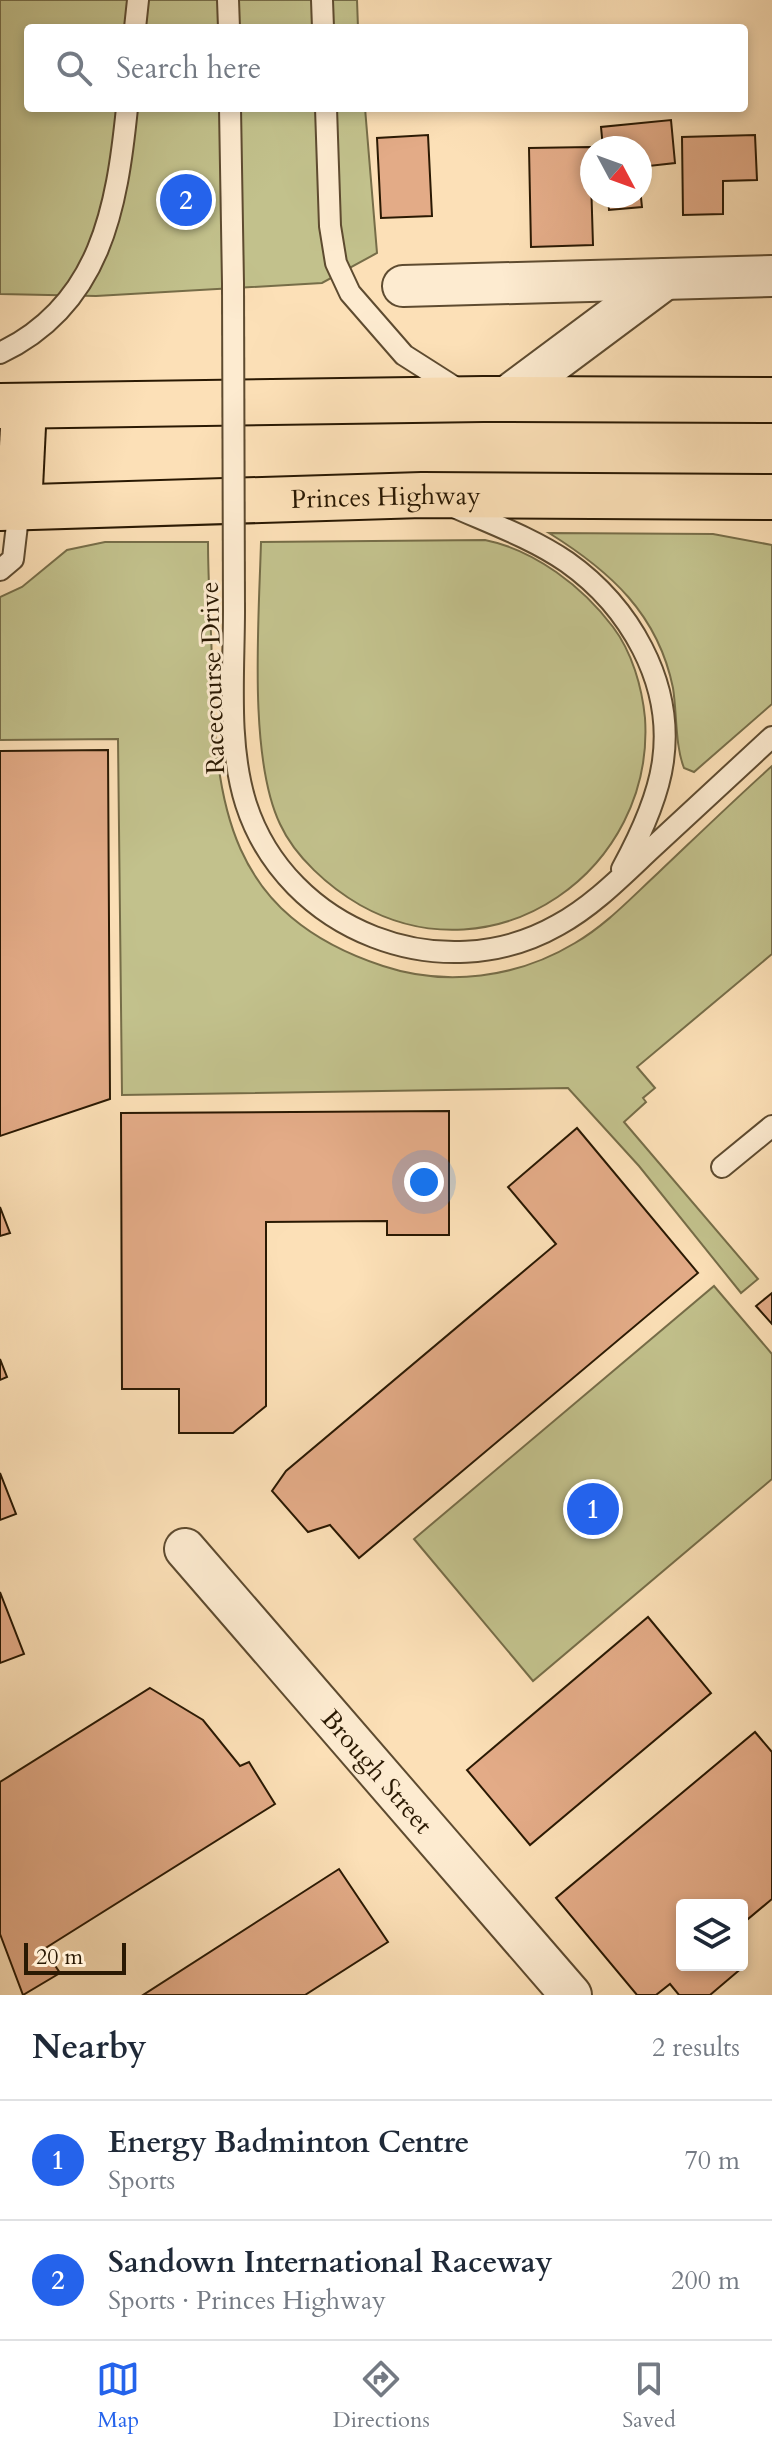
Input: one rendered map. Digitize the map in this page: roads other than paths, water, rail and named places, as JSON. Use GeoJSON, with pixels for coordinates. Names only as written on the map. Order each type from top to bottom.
{"type":"FeatureCollection","features":[{"type":"Feature","properties":{"kind":"highway"},"geometry":{"type":"LineString","coordinates":[[9,508],[12,406],[493,399],[772,400]]}},
{"type":"Feature","properties":{"kind":"highway","name":"Princes Highway"},"geometry":{"type":"LineString","coordinates":[[9,508],[422,495],[772,497]]}},
{"type":"Feature","properties":{"kind":"street"},"geometry":{"type":"LineString","coordinates":[[403,286],[772,276]]}},
{"type":"Feature","properties":{"kind":"street"},"geometry":{"type":"LineString","coordinates":[[493,399],[665,279]]}},
{"type":"Feature","properties":{"kind":"street","name":"Brough Street"},"geometry":{"type":"LineString","coordinates":[[185,1549],[571,1995]]}},
{"type":"Feature","properties":{"kind":"lane"},"geometry":{"type":"LineString","coordinates":[[135,24],[138,0]]}},
{"type":"Feature","properties":{"kind":"lane"},"geometry":{"type":"LineString","coordinates":[[228,0],[229,24]]}},
{"type":"Feature","properties":{"kind":"lane"},"geometry":{"type":"LineString","coordinates":[[322,0],[323,24]]}},
{"type":"Feature","properties":{"kind":"lane"},"geometry":{"type":"LineString","coordinates":[[0,353],[58,312],[82,282],[101,246],[121,175],[127,112]]}},
{"type":"Feature","properties":{"kind":"lane","name":"Racecourse Drive"},"geometry":{"type":"LineString","coordinates":[[230,112],[236,746],[246,803],[265,849],[293,885],[321,909],[368,936],[394,945],[447,953],[479,952],[516,943],[559,925],[605,891],[772,737]]}},
{"type":"Feature","properties":{"kind":"lane"},"geometry":{"type":"LineString","coordinates":[[326,112],[330,226],[336,263],[350,293],[404,355],[452,387],[493,399]]}},
{"type":"Feature","properties":{"kind":"lane","name":"Racecourse Drive"},"geometry":{"type":"LineString","coordinates":[[422,495],[490,523],[565,561],[609,598],[629,623],[643,648],[659,701],[663,761],[639,834],[623,868],[605,891]]}},
{"type":"Feature","properties":{"kind":"lane"},"geometry":{"type":"LineString","coordinates":[[0,570],[13,559],[9,508]]}},
{"type":"Feature","properties":{"kind":"lane"},"geometry":{"type":"LineString","coordinates":[[722,1167],[772,1126]]}},
{"type":"Feature","properties":{"kind":"place","name":"Sandown International Raceway"},"geometry":{"type":"Point","coordinates":[186,200]}},
{"type":"Feature","properties":{"kind":"place","name":"Energy Badminton Centre"},"geometry":{"type":"Point","coordinates":[593,1509]}}]}
